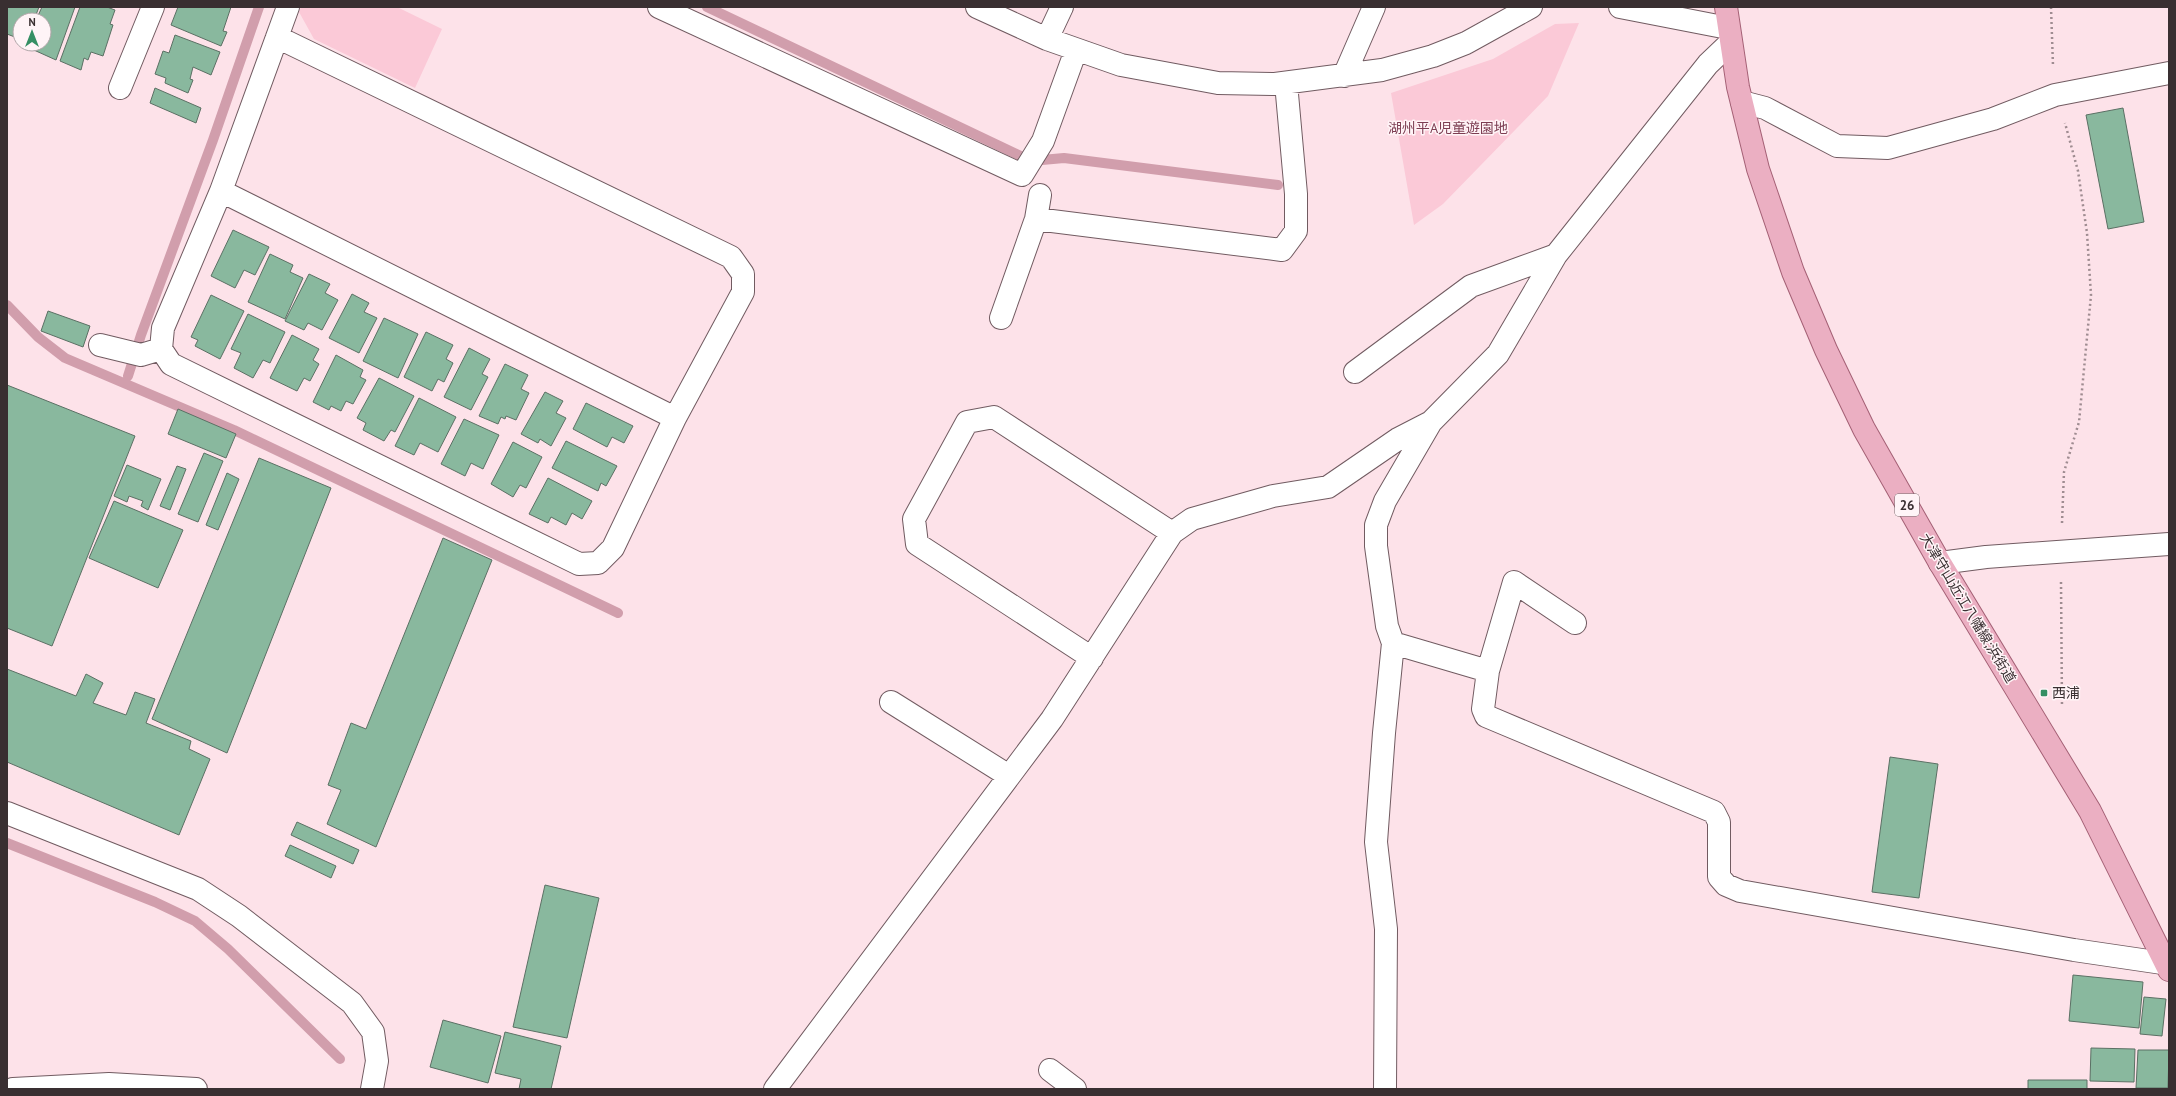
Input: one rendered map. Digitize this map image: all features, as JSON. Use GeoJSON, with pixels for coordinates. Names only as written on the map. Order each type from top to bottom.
{"type":"FeatureCollection","features":[{"type":"Feature","properties":{"kind":"main road","name":"大津守山近江八幡線;浜街道"},"geometry":{"type":"LineString","coordinates":[[1726,7],[1729,36],[1742,102],[1758,169],[1792,272],[1814,322],[1864,429],[1940,563],[2090,811],[2168,966]]}},
{"type":"Feature","properties":{"kind":"street"},"geometry":{"type":"LineString","coordinates":[[120,88],[153,7]]}},
{"type":"Feature","properties":{"kind":"street"},"geometry":{"type":"LineString","coordinates":[[278,37],[731,257],[743,274],[743,292],[675,418],[614,548],[598,563],[579,564],[171,364],[161,349],[163,328],[221,191],[288,7]]}},
{"type":"Feature","properties":{"kind":"street"},"geometry":{"type":"LineString","coordinates":[[659,7],[1022,175],[1043,141],[1076,50]]}},
{"type":"Feature","properties":{"kind":"street"},"geometry":{"type":"LineString","coordinates":[[978,7],[1047,39],[1120,65],[1218,83],[1286,83],[1382,70],[1433,56],[1466,43],[1531,7]]}},
{"type":"Feature","properties":{"kind":"street"},"geometry":{"type":"LineString","coordinates":[[1047,39],[1062,7]]}},
{"type":"Feature","properties":{"kind":"street"},"geometry":{"type":"LineString","coordinates":[[1344,76],[1374,7]]}},
{"type":"Feature","properties":{"kind":"street"},"geometry":{"type":"LineString","coordinates":[[1385,1089],[1386,929],[1376,842],[1384,733],[1393,643],[1386,618],[1376,546],[1376,525],[1385,501],[1431,422],[1498,354],[1556,255],[1729,36],[1620,7]]}},
{"type":"Feature","properties":{"kind":"street"},"geometry":{"type":"LineString","coordinates":[[1742,102],[1765,108],[1837,146],[1888,148],[1994,119],[2055,95],[2169,73]]}},
{"type":"Feature","properties":{"kind":"street"},"geometry":{"type":"LineString","coordinates":[[1036,219],[1282,250],[1296,231],[1296,194],[1286,83]]}},
{"type":"Feature","properties":{"kind":"street"},"geometry":{"type":"LineString","coordinates":[[221,191],[675,418]]}},
{"type":"Feature","properties":{"kind":"street"},"geometry":{"type":"LineString","coordinates":[[1001,318],[1036,219],[1040,195]]}},
{"type":"Feature","properties":{"kind":"street"},"geometry":{"type":"LineString","coordinates":[[1355,372],[1470,286],[1556,255]]}},
{"type":"Feature","properties":{"kind":"street"},"geometry":{"type":"LineString","coordinates":[[100,345],[134,353],[161,349]]}},
{"type":"Feature","properties":{"kind":"street"},"geometry":{"type":"LineString","coordinates":[[1092,658],[917,544],[914,519],[967,422],[994,417],[1172,532]]}},
{"type":"Feature","properties":{"kind":"street"},"geometry":{"type":"LineString","coordinates":[[774,1089],[1052,719],[1172,532],[1200,517],[1273,496],[1328,486],[1398,439],[1431,422]]}},
{"type":"Feature","properties":{"kind":"street"},"geometry":{"type":"LineString","coordinates":[[1940,563],[1986,557],[2061,553],[2169,544]]}},
{"type":"Feature","properties":{"kind":"street"},"geometry":{"type":"LineString","coordinates":[[1575,623],[1514,582],[1488,671],[1483,709],[1486,716],[1714,812],[1719,822],[1719,877],[1726,885],[1740,891],[2168,966]]}},
{"type":"Feature","properties":{"kind":"street"},"geometry":{"type":"LineString","coordinates":[[1393,643],[1488,671]]}},
{"type":"Feature","properties":{"kind":"street"},"geometry":{"type":"LineString","coordinates":[[891,702],[1009,776]]}},
{"type":"Feature","properties":{"kind":"street"},"geometry":{"type":"LineString","coordinates":[[7,813],[198,889],[239,916],[352,1003],[373,1032],[378,1061],[372,1089]]}},
{"type":"Feature","properties":{"kind":"street"},"geometry":{"type":"LineString","coordinates":[[1050,1070],[1075,1089]]}},
{"type":"Feature","properties":{"kind":"street"},"geometry":{"type":"LineString","coordinates":[[13,1089],[109,1084],[196,1089]]}},
{"type":"Feature","properties":{"kind":"path"},"geometry":{"type":"LineString","coordinates":[[2051,7],[2055,95],[2062,112],[2078,171],[2087,233],[2091,295],[2079,422],[2064,472],[2061,553],[2062,716],[2053,750]]}},
{"type":"Feature","properties":{"kind":"green space"},"geometry":{"type":"Polygon","coordinates":[[[301,7],[397,7],[442,29],[415,88],[314,39],[299,12],[301,7]]]}},
{"type":"Feature","properties":{"kind":"green space","name":"湖州平A児童遊園地"},"geometry":{"type":"Polygon","coordinates":[[[1579,23],[1548,96],[1443,204],[1414,225],[1391,93],[1493,59],[1555,24],[1579,23]]]}},
{"type":"Feature","properties":{"kind":"building"},"geometry":{"type":"Polygon","coordinates":[[[7,7],[39,7],[37,12],[12,12],[12,36],[7,34],[7,7]]]}},
{"type":"Feature","properties":{"kind":"building"},"geometry":{"type":"Polygon","coordinates":[[[42,7],[75,7],[56,60],[38,52],[52,52],[52,12],[40,12],[42,7]]]}},
{"type":"Feature","properties":{"kind":"building"},"geometry":{"type":"Polygon","coordinates":[[[80,7],[107,7],[115,10],[110,24],[113,25],[103,56],[91,52],[88,60],[84,58],[81,70],[60,61],[80,7]]]}},
{"type":"Feature","properties":{"kind":"building"},"geometry":{"type":"Polygon","coordinates":[[[178,7],[231,7],[223,31],[227,32],[221,46],[171,25],[178,7]]]}},
{"type":"Feature","properties":{"kind":"building"},"geometry":{"type":"Polygon","coordinates":[[[175,35],[220,52],[211,75],[193,67],[190,79],[193,80],[188,93],[165,83],[166,78],[155,74],[163,51],[169,53],[175,35]]]}},
{"type":"Feature","properties":{"kind":"building"},"geometry":{"type":"Polygon","coordinates":[[[155,88],[201,108],[196,123],[150,103],[155,88]]]}},
{"type":"Feature","properties":{"kind":"building"},"geometry":{"type":"Polygon","coordinates":[[[2123,108],[2144,222],[2108,229],[2086,115],[2123,108]]]}},
{"type":"Feature","properties":{"kind":"building"},"geometry":{"type":"Polygon","coordinates":[[[233,230],[269,247],[255,275],[244,270],[235,288],[211,276],[233,230]]]}},
{"type":"Feature","properties":{"kind":"building"},"geometry":{"type":"Polygon","coordinates":[[[270,254],[293,265],[290,272],[303,278],[285,319],[248,302],[270,254]]]}},
{"type":"Feature","properties":{"kind":"building"},"geometry":{"type":"Polygon","coordinates":[[[309,274],[330,284],[325,293],[338,300],[322,330],[308,323],[304,330],[285,321],[309,274]]]}},
{"type":"Feature","properties":{"kind":"building"},"geometry":{"type":"Polygon","coordinates":[[[352,294],[369,303],[364,312],[377,318],[359,353],[329,338],[352,294]]]}},
{"type":"Feature","properties":{"kind":"building"},"geometry":{"type":"Polygon","coordinates":[[[211,295],[244,311],[220,359],[195,346],[198,340],[191,337],[211,295]]]}},
{"type":"Feature","properties":{"kind":"building"},"geometry":{"type":"Polygon","coordinates":[[[48,311],[90,326],[83,347],[41,331],[48,311]]]}},
{"type":"Feature","properties":{"kind":"building"},"geometry":{"type":"Polygon","coordinates":[[[248,314],[285,332],[270,363],[263,360],[253,378],[234,368],[241,353],[231,349],[248,314]]]}},
{"type":"Feature","properties":{"kind":"building"},"geometry":{"type":"Polygon","coordinates":[[[384,318],[418,334],[398,378],[363,361],[384,318]]]}},
{"type":"Feature","properties":{"kind":"building"},"geometry":{"type":"Polygon","coordinates":[[[426,332],[453,345],[446,359],[453,363],[444,382],[438,379],[432,391],[404,377],[426,332]]]}},
{"type":"Feature","properties":{"kind":"building"},"geometry":{"type":"Polygon","coordinates":[[[292,335],[319,349],[313,360],[319,364],[310,381],[304,378],[297,391],[270,378],[292,335]]]}},
{"type":"Feature","properties":{"kind":"building"},"geometry":{"type":"Polygon","coordinates":[[[469,348],[490,359],[482,374],[488,377],[471,410],[444,397],[469,348]]]}},
{"type":"Feature","properties":{"kind":"building"},"geometry":{"type":"Polygon","coordinates":[[[336,355],[363,370],[360,377],[366,380],[353,404],[346,401],[341,411],[331,406],[329,410],[313,402],[336,355]]]}},
{"type":"Feature","properties":{"kind":"building"},"geometry":{"type":"Polygon","coordinates":[[[505,364],[528,375],[521,389],[529,393],[516,420],[506,416],[505,419],[501,417],[498,424],[479,416],[505,364]]]}},
{"type":"Feature","properties":{"kind":"building"},"geometry":{"type":"Polygon","coordinates":[[[379,378],[414,396],[395,432],[391,430],[384,441],[363,430],[366,423],[357,418],[379,378]]]}},
{"type":"Feature","properties":{"kind":"building"},"geometry":{"type":"Polygon","coordinates":[[[7,385],[135,436],[52,646],[7,628],[7,385]]]}},
{"type":"Feature","properties":{"kind":"building"},"geometry":{"type":"Polygon","coordinates":[[[545,392],[563,401],[556,413],[566,418],[551,446],[540,439],[538,443],[521,434],[545,392]]]}},
{"type":"Feature","properties":{"kind":"building"},"geometry":{"type":"Polygon","coordinates":[[[419,398],[456,417],[438,452],[420,443],[414,455],[395,446],[419,398]]]}},
{"type":"Feature","properties":{"kind":"building"},"geometry":{"type":"Polygon","coordinates":[[[586,403],[633,426],[624,443],[612,437],[607,447],[573,429],[586,403]]]}},
{"type":"Feature","properties":{"kind":"building"},"geometry":{"type":"Polygon","coordinates":[[[178,409],[236,434],[226,458],[168,434],[178,409]]]}},
{"type":"Feature","properties":{"kind":"building"},"geometry":{"type":"Polygon","coordinates":[[[464,419],[499,435],[483,469],[471,463],[465,476],[441,464],[464,419]]]}},
{"type":"Feature","properties":{"kind":"building"},"geometry":{"type":"Polygon","coordinates":[[[566,441],[617,466],[606,486],[601,483],[598,491],[552,468],[566,441]]]}},
{"type":"Feature","properties":{"kind":"building"},"geometry":{"type":"Polygon","coordinates":[[[513,442],[542,457],[526,488],[520,485],[513,497],[491,484],[513,442]]]}},
{"type":"Feature","properties":{"kind":"building"},"geometry":{"type":"Polygon","coordinates":[[[204,453],[223,461],[198,522],[178,514],[204,453]]]}},
{"type":"Feature","properties":{"kind":"building"},"geometry":{"type":"Polygon","coordinates":[[[259,458],[331,488],[227,753],[152,719],[259,458]]]}},
{"type":"Feature","properties":{"kind":"building"},"geometry":{"type":"Polygon","coordinates":[[[127,465],[161,479],[148,510],[141,506],[143,501],[129,496],[127,502],[114,496],[127,465]]]}},
{"type":"Feature","properties":{"kind":"building"},"geometry":{"type":"Polygon","coordinates":[[[177,466],[186,469],[170,510],[160,506],[177,466]]]}},
{"type":"Feature","properties":{"kind":"building"},"geometry":{"type":"Polygon","coordinates":[[[227,473],[239,479],[218,530],[206,525],[227,473]]]}},
{"type":"Feature","properties":{"kind":"building"},"geometry":{"type":"Polygon","coordinates":[[[548,478],[592,501],[582,519],[572,513],[566,525],[551,517],[548,523],[529,514],[548,478]]]}},
{"type":"Feature","properties":{"kind":"building"},"geometry":{"type":"Polygon","coordinates":[[[114,501],[183,530],[158,588],[89,558],[114,501]]]}},
{"type":"Feature","properties":{"kind":"building"},"geometry":{"type":"Polygon","coordinates":[[[443,538],[492,560],[376,847],[327,824],[341,790],[328,785],[351,723],[366,729],[443,538]]]}},
{"type":"Feature","properties":{"kind":"building"},"geometry":{"type":"Polygon","coordinates":[[[7,669],[76,696],[86,674],[103,683],[93,703],[126,715],[135,692],[155,699],[146,723],[191,741],[189,749],[210,759],[179,835],[7,762],[7,669]]]}},
{"type":"Feature","properties":{"kind":"building"},"geometry":{"type":"Polygon","coordinates":[[[1890,757],[1938,764],[1919,898],[1872,892],[1890,757]]]}},
{"type":"Feature","properties":{"kind":"building"},"geometry":{"type":"Polygon","coordinates":[[[297,822],[359,850],[353,864],[291,835],[297,822]]]}},
{"type":"Feature","properties":{"kind":"building"},"geometry":{"type":"Polygon","coordinates":[[[290,845],[336,866],[331,878],[285,856],[290,845]]]}},
{"type":"Feature","properties":{"kind":"building"},"geometry":{"type":"Polygon","coordinates":[[[545,885],[599,898],[567,1038],[513,1027],[545,885]]]}},
{"type":"Feature","properties":{"kind":"building"},"geometry":{"type":"Polygon","coordinates":[[[2073,975],[2143,982],[2139,1028],[2069,1021],[2073,975]]]}},
{"type":"Feature","properties":{"kind":"building"},"geometry":{"type":"Polygon","coordinates":[[[2144,997],[2166,999],[2162,1036],[2140,1034],[2144,997]]]}},
{"type":"Feature","properties":{"kind":"building"},"geometry":{"type":"Polygon","coordinates":[[[443,1020],[501,1036],[488,1083],[430,1067],[443,1020]]]}},
{"type":"Feature","properties":{"kind":"building"},"geometry":{"type":"Polygon","coordinates":[[[505,1032],[561,1046],[551,1089],[519,1089],[521,1079],[495,1073],[505,1032]]]}},
{"type":"Feature","properties":{"kind":"building"},"geometry":{"type":"Polygon","coordinates":[[[2091,1048],[2135,1049],[2134,1082],[2090,1081],[2091,1048]]]}},
{"type":"Feature","properties":{"kind":"building"},"geometry":{"type":"Polygon","coordinates":[[[2138,1050],[2169,1050],[2168,1088],[2136,1088],[2138,1050]]]}},
{"type":"Feature","properties":{"kind":"building"},"geometry":{"type":"Polygon","coordinates":[[[2028,1080],[2087,1080],[2087,1089],[2028,1089],[2028,1080]]]}},
{"type":"Feature","properties":{"kind":"waterway"},"geometry":{"type":"LineString","coordinates":[[128,376],[141,335],[213,140],[259,7]]}},
{"type":"Feature","properties":{"kind":"waterway"},"geometry":{"type":"LineString","coordinates":[[707,7],[1031,161],[1064,158],[1278,185]]}},
{"type":"Feature","properties":{"kind":"waterway"},"geometry":{"type":"LineString","coordinates":[[7,305],[38,337],[65,358],[234,430],[618,613]]}},
{"type":"Feature","properties":{"kind":"waterway"},"geometry":{"type":"LineString","coordinates":[[7,843],[155,902],[195,921],[228,949],[340,1059]]}},
{"type":"Feature","properties":{"kind":"place","name":"西浦"},"geometry":{"type":"Point","coordinates":[2044,693]}}]}
